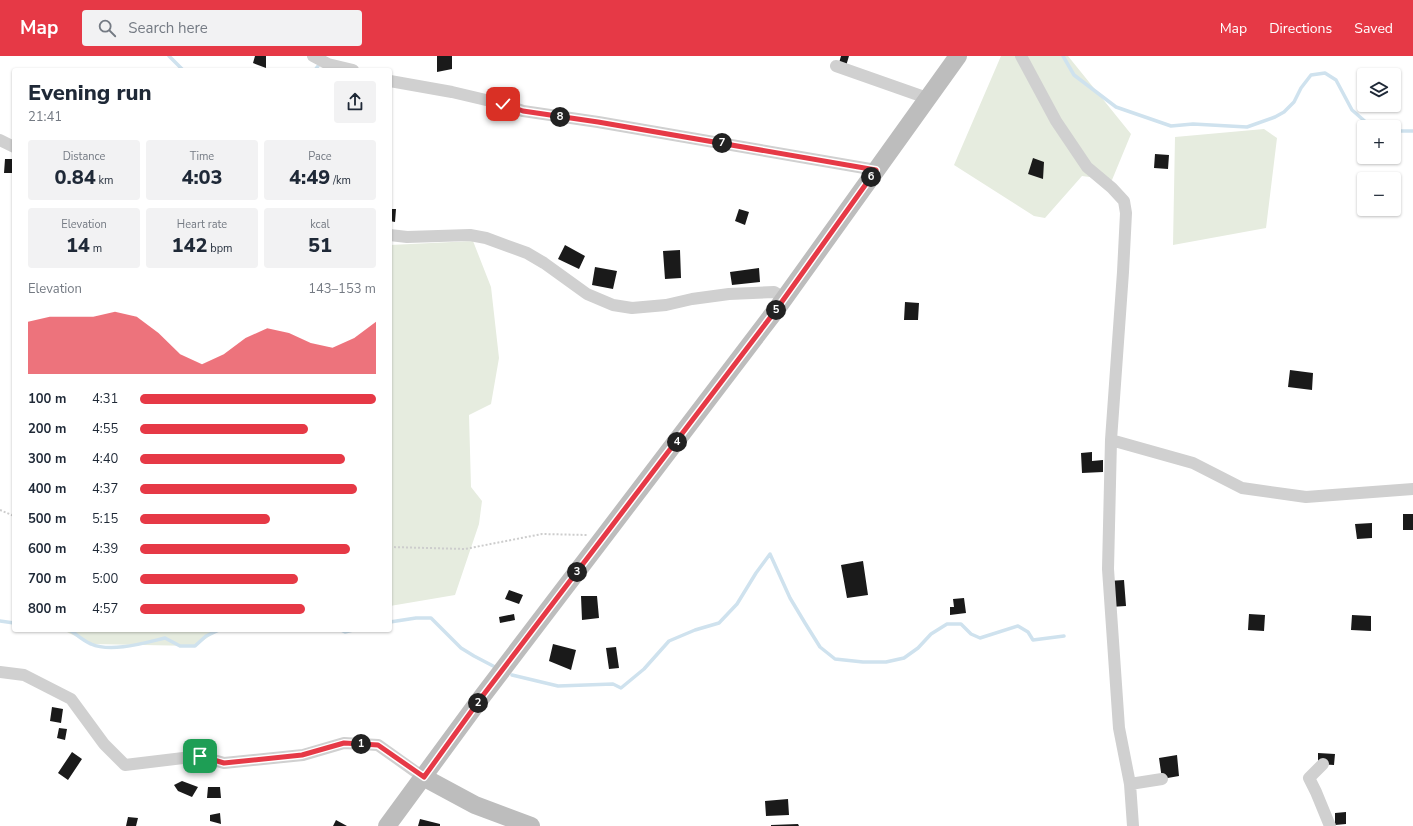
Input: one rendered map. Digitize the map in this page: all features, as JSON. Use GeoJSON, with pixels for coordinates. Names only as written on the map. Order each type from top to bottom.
{"type":"FeatureCollection","features":[{"type":"Feature","properties":{"kind":"street"},"geometry":{"type":"LineString","coordinates":[[388,826],[481,698],[784,298],[958,56]]}},
{"type":"Feature","properties":{"kind":"street"},"geometry":{"type":"LineString","coordinates":[[1022,56],[1056,121],[1087,167],[1112,188],[1124,201],[1126,213],[1111,440],[1108,569],[1119,728],[1130,784],[1133,826]]}},
{"type":"Feature","properties":{"kind":"street"},"geometry":{"type":"LineString","coordinates":[[320,60],[346,68]]}},
{"type":"Feature","properties":{"kind":"street"},"geometry":{"type":"LineString","coordinates":[[836,66],[927,98]]}},
{"type":"Feature","properties":{"kind":"street"},"geometry":{"type":"LineString","coordinates":[[392,81],[495,102],[523,111],[598,122],[876,170]]}},
{"type":"Feature","properties":{"kind":"street"},"geometry":{"type":"LineString","coordinates":[[0,140],[12,146]]}},
{"type":"Feature","properties":{"kind":"street"},"geometry":{"type":"LineString","coordinates":[[392,235],[407,238],[470,235],[486,238],[527,253],[544,263],[587,294],[613,305],[632,308],[729,294],[774,292],[784,298]]}},
{"type":"Feature","properties":{"kind":"street"},"geometry":{"type":"LineString","coordinates":[[1111,440],[1193,463],[1242,488],[1306,497],[1413,489]]}},
{"type":"Feature","properties":{"kind":"street"},"geometry":{"type":"LineString","coordinates":[[0,672],[24,675],[71,699],[104,744],[125,765],[200,756],[224,763],[302,755],[344,743],[378,745],[424,777],[475,805],[531,826]]}},
{"type":"Feature","properties":{"kind":"street"},"geometry":{"type":"LineString","coordinates":[[1323,764],[1309,778],[1330,826]]}},
{"type":"Feature","properties":{"kind":"street"},"geometry":{"type":"LineString","coordinates":[[1130,784],[1162,778]]}},
{"type":"Feature","properties":{"kind":"path"},"geometry":{"type":"LineString","coordinates":[[0,510],[12,515]]}},
{"type":"Feature","properties":{"kind":"path"},"geometry":{"type":"LineString","coordinates":[[392,548],[465,549],[542,534],[590,535],[601,541]]}},
{"type":"Feature","properties":{"kind":"shaded area"},"geometry":{"type":"Polygon","coordinates":[[[1001,56],[1068,56],[1131,134],[1112,180],[1082,176],[1045,218],[1034,216],[954,165],[1001,56]]]}},
{"type":"Feature","properties":{"kind":"shaded area"},"geometry":{"type":"Polygon","coordinates":[[[1264,129],[1277,138],[1266,228],[1173,245],[1175,137],[1264,129]]]}},
{"type":"Feature","properties":{"kind":"shaded area"},"geometry":{"type":"Polygon","coordinates":[[[473,241],[491,287],[499,358],[491,404],[469,415],[471,487],[482,501],[479,524],[455,595],[392,606],[392,245],[473,241]]]}},
{"type":"Feature","properties":{"kind":"shaded area"},"geometry":{"type":"Polygon","coordinates":[[[67,632],[216,632],[195,646],[91,644],[67,632]]]}},
{"type":"Feature","properties":{"kind":"building"},"geometry":{"type":"Polygon","coordinates":[[[255,56],[266,56],[266,68],[253,63],[255,56]]]}},
{"type":"Feature","properties":{"kind":"building"},"geometry":{"type":"Polygon","coordinates":[[[437,56],[452,56],[452,69],[437,72],[437,56]]]}},
{"type":"Feature","properties":{"kind":"building"},"geometry":{"type":"Polygon","coordinates":[[[841,56],[849,56],[846,66],[839,63],[841,56]]]}},
{"type":"Feature","properties":{"kind":"building"},"geometry":{"type":"Polygon","coordinates":[[[1155,154],[1169,155],[1168,169],[1154,168],[1155,154]]]}},
{"type":"Feature","properties":{"kind":"building"},"geometry":{"type":"Polygon","coordinates":[[[1033,158],[1044,162],[1043,179],[1028,174],[1033,158]]]}},
{"type":"Feature","properties":{"kind":"building"},"geometry":{"type":"Polygon","coordinates":[[[5,159],[12,159],[12,173],[4,173],[5,159]]]}},
{"type":"Feature","properties":{"kind":"building"},"geometry":{"type":"Polygon","coordinates":[[[392,209],[396,209],[395,222],[392,221],[392,209]]]}},
{"type":"Feature","properties":{"kind":"building"},"geometry":{"type":"Polygon","coordinates":[[[739,209],[749,212],[745,225],[735,221],[739,209]]]}},
{"type":"Feature","properties":{"kind":"building"},"geometry":{"type":"Polygon","coordinates":[[[565,245],[585,256],[579,269],[558,259],[565,245]]]}},
{"type":"Feature","properties":{"kind":"building"},"geometry":{"type":"Polygon","coordinates":[[[680,250],[681,278],[665,279],[663,251],[680,250]]]}},
{"type":"Feature","properties":{"kind":"building"},"geometry":{"type":"Polygon","coordinates":[[[595,267],[617,271],[613,289],[592,285],[595,267]]]}},
{"type":"Feature","properties":{"kind":"building"},"geometry":{"type":"Polygon","coordinates":[[[759,268],[760,282],[732,285],[730,272],[759,268]]]}},
{"type":"Feature","properties":{"kind":"building"},"geometry":{"type":"Polygon","coordinates":[[[905,302],[919,303],[918,320],[904,320],[905,302]]]}},
{"type":"Feature","properties":{"kind":"building"},"geometry":{"type":"Polygon","coordinates":[[[1290,370],[1313,373],[1312,390],[1288,387],[1290,370]]]}},
{"type":"Feature","properties":{"kind":"building"},"geometry":{"type":"Polygon","coordinates":[[[1092,452],[1092,461],[1103,460],[1103,472],[1082,473],[1081,453],[1092,452]]]}},
{"type":"Feature","properties":{"kind":"building"},"geometry":{"type":"Polygon","coordinates":[[[1403,514],[1413,514],[1413,530],[1403,530],[1403,514]]]}},
{"type":"Feature","properties":{"kind":"building"},"geometry":{"type":"Polygon","coordinates":[[[1372,523],[1372,538],[1357,539],[1355,524],[1372,523]]]}},
{"type":"Feature","properties":{"kind":"building"},"geometry":{"type":"Polygon","coordinates":[[[863,561],[868,595],[847,598],[841,565],[863,561]]]}},
{"type":"Feature","properties":{"kind":"building"},"geometry":{"type":"Polygon","coordinates":[[[1124,580],[1126,606],[1110,607],[1108,581],[1124,580]]]}},
{"type":"Feature","properties":{"kind":"building"},"geometry":{"type":"Polygon","coordinates":[[[509,590],[523,595],[519,604],[505,599],[509,590]]]}},
{"type":"Feature","properties":{"kind":"building"},"geometry":{"type":"Polygon","coordinates":[[[581,596],[597,596],[599,618],[582,620],[581,596]]]}},
{"type":"Feature","properties":{"kind":"building"},"geometry":{"type":"Polygon","coordinates":[[[964,598],[966,613],[950,615],[950,607],[954,607],[953,599],[964,598]]]}},
{"type":"Feature","properties":{"kind":"building"},"geometry":{"type":"Polygon","coordinates":[[[514,614],[515,620],[500,623],[499,617],[514,614]]]}},
{"type":"Feature","properties":{"kind":"building"},"geometry":{"type":"Polygon","coordinates":[[[1249,614],[1265,615],[1264,631],[1248,630],[1249,614]]]}},
{"type":"Feature","properties":{"kind":"building"},"geometry":{"type":"Polygon","coordinates":[[[1352,615],[1371,616],[1371,631],[1351,630],[1352,615]]]}},
{"type":"Feature","properties":{"kind":"building"},"geometry":{"type":"Polygon","coordinates":[[[553,644],[576,650],[571,670],[549,661],[553,644]]]}},
{"type":"Feature","properties":{"kind":"building"},"geometry":{"type":"Polygon","coordinates":[[[616,647],[619,668],[609,669],[606,648],[616,647]]]}},
{"type":"Feature","properties":{"kind":"building"},"geometry":{"type":"Polygon","coordinates":[[[52,707],[63,709],[61,723],[50,721],[52,707]]]}},
{"type":"Feature","properties":{"kind":"building"},"geometry":{"type":"Polygon","coordinates":[[[59,728],[67,729],[65,740],[57,738],[59,728]]]}},
{"type":"Feature","properties":{"kind":"building"},"geometry":{"type":"Polygon","coordinates":[[[72,752],[82,759],[68,780],[58,773],[72,752]]]}},
{"type":"Feature","properties":{"kind":"building"},"geometry":{"type":"Polygon","coordinates":[[[1318,753],[1335,754],[1334,765],[1318,764],[1318,753]]]}},
{"type":"Feature","properties":{"kind":"building"},"geometry":{"type":"Polygon","coordinates":[[[1177,755],[1179,776],[1162,779],[1159,758],[1177,755]]]}},
{"type":"Feature","properties":{"kind":"building"},"geometry":{"type":"Polygon","coordinates":[[[182,781],[198,787],[192,797],[178,791],[174,785],[182,781]]]}},
{"type":"Feature","properties":{"kind":"building"},"geometry":{"type":"Polygon","coordinates":[[[208,787],[220,787],[221,798],[207,798],[208,787]]]}},
{"type":"Feature","properties":{"kind":"building"},"geometry":{"type":"Polygon","coordinates":[[[788,799],[789,815],[766,816],[765,801],[788,799]]]}},
{"type":"Feature","properties":{"kind":"building"},"geometry":{"type":"Polygon","coordinates":[[[1346,812],[1346,824],[1335,825],[1335,813],[1346,812]]]}},
{"type":"Feature","properties":{"kind":"building"},"geometry":{"type":"Polygon","coordinates":[[[220,813],[221,824],[210,821],[210,815],[220,813]]]}},
{"type":"Feature","properties":{"kind":"building"},"geometry":{"type":"Polygon","coordinates":[[[128,817],[138,818],[136,826],[126,826],[128,817]]]}},
{"type":"Feature","properties":{"kind":"building"},"geometry":{"type":"Polygon","coordinates":[[[420,819],[440,824],[440,826],[418,826],[420,819]]]}},
{"type":"Feature","properties":{"kind":"building"},"geometry":{"type":"Polygon","coordinates":[[[336,820],[347,826],[333,826],[336,820]]]}},
{"type":"Feature","properties":{"kind":"building"},"geometry":{"type":"Polygon","coordinates":[[[798,824],[799,826],[771,826],[771,825],[798,824]]]}},
{"type":"Feature","properties":{"kind":"waterway"},"geometry":{"type":"LineString","coordinates":[[169,56],[181,68]]}},
{"type":"Feature","properties":{"kind":"waterway"},"geometry":{"type":"LineString","coordinates":[[1063,56],[1074,75],[1116,107],[1171,126],[1193,124],[1247,127],[1275,117],[1284,112],[1294,102],[1301,88],[1311,75],[1325,73],[1336,80],[1352,110],[1363,120]]}},
{"type":"Feature","properties":{"kind":"waterway"},"geometry":{"type":"LineString","coordinates":[[316,68],[321,62]]}},
{"type":"Feature","properties":{"kind":"waterway"},"geometry":{"type":"LineString","coordinates":[[1401,131],[1413,131]]}},
{"type":"Feature","properties":{"kind":"waterway"},"geometry":{"type":"LineString","coordinates":[[512,675],[558,686],[613,684],[621,688],[644,669],[669,641],[695,630],[719,623],[737,604],[756,573],[770,554],[790,598],[805,623],[820,647],[835,659],[863,662],[886,662],[904,658],[918,648],[931,634],[947,624],[961,624],[971,634],[980,638],[1018,626],[1028,632],[1033,640],[1064,636]]}},
{"type":"Feature","properties":{"kind":"waterway"},"geometry":{"type":"LineString","coordinates":[[392,622],[416,618],[431,618],[461,648],[495,667]]}},
{"type":"Feature","properties":{"kind":"waterway"},"geometry":{"type":"LineString","coordinates":[[0,621],[12,623]]}},
{"type":"Feature","properties":{"kind":"waterway"},"geometry":{"type":"LineString","coordinates":[[73,632],[88,643],[99,647],[108,648],[128,646],[165,638],[180,646],[195,646],[206,636],[215,632]]}},
{"type":"Feature","properties":{"kind":"route"},"geometry":{"type":"LineString","coordinates":[[200,756],[224,763],[302,755],[344,743],[378,745],[424,777],[481,698],[776,310],[876,170],[598,122],[523,111],[503,104]]}}]}
